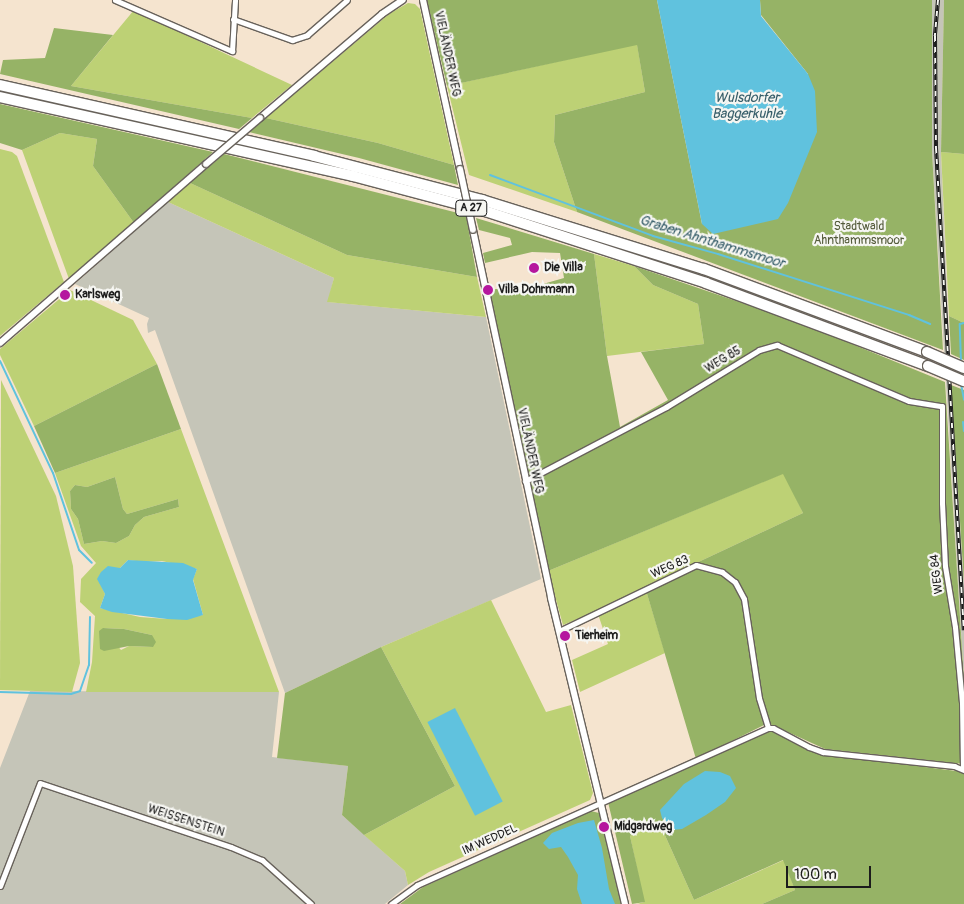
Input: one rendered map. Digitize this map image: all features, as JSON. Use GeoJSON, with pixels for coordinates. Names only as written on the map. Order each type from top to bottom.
{"type":"FeatureCollection","features":[{"type":"Feature","properties":{"kind":"highway","name":"A 27"},"geometry":{"type":"LineString","coordinates":[[0,85],[333,160],[502,205],[704,269],[927,352],[964,368]]}},
{"type":"Feature","properties":{"kind":"highway","name":"A 27"},"geometry":{"type":"LineString","coordinates":[[0,97],[353,176],[485,212],[706,282],[964,380]]}},
{"type":"Feature","properties":{"kind":"street"},"geometry":{"type":"LineString","coordinates":[[115,0],[232,51],[234,0]]}},
{"type":"Feature","properties":{"kind":"street"},"geometry":{"type":"LineString","coordinates":[[234,19],[292,40],[307,35],[347,0]]}},
{"type":"Feature","properties":{"kind":"street"},"geometry":{"type":"LineString","coordinates":[[0,343],[382,14],[403,0]]}},
{"type":"Feature","properties":{"kind":"street","name":"VIELÄNDER WEG"},"geometry":{"type":"LineString","coordinates":[[423,0],[525,481],[625,904]]}},
{"type":"Feature","properties":{"kind":"street","name":"WEG 85"},"geometry":{"type":"LineString","coordinates":[[525,481],[666,407],[759,350],[777,345],[909,401],[942,406]]}},
{"type":"Feature","properties":{"kind":"street","name":"WEG 84"},"geometry":{"type":"LineString","coordinates":[[942,406],[942,503],[945,566],[962,703],[963,770]]}},
{"type":"Feature","properties":{"kind":"street","name":"WEG 83"},"geometry":{"type":"LineString","coordinates":[[559,631],[696,565],[722,572],[735,582],[744,599],[760,698],[768,728]]}},
{"type":"Feature","properties":{"kind":"street"},"geometry":{"type":"LineString","coordinates":[[601,802],[705,758],[768,728],[773,728],[823,752],[954,766],[963,770]]}},
{"type":"Feature","properties":{"kind":"street","name":"WEISSENSTEIN"},"geometry":{"type":"LineString","coordinates":[[0,886],[40,784],[232,847],[262,860],[311,904]]}},
{"type":"Feature","properties":{"kind":"street","name":"IM WEDDEL"},"geometry":{"type":"LineString","coordinates":[[391,904],[417,885],[601,802]]}},
{"type":"Feature","properties":{"kind":"shaded area"},"geometry":{"type":"Polygon","coordinates":[[[932,0],[944,0],[941,152],[951,385],[964,582],[964,680],[932,151],[932,0]]]}},
{"type":"Feature","properties":{"kind":"shaded area"},"geometry":{"type":"Polygon","coordinates":[[[168,202],[334,278],[328,302],[486,317],[541,579],[381,647],[285,693],[155,330],[148,333],[147,324],[149,318],[75,284],[168,202]]]}},
{"type":"Feature","properties":{"kind":"shaded area"},"geometry":{"type":"Polygon","coordinates":[[[30,691],[279,692],[272,757],[348,766],[342,815],[405,871],[408,885],[385,904],[0,904],[0,768],[30,691]]]}},
{"type":"Feature","properties":{"kind":"green space","name":"Stadtwald Ahnthammsmoor"},"geometry":{"type":"Polygon","coordinates":[[[427,0],[657,0],[702,224],[808,74],[761,15],[760,0],[932,0],[932,151],[943,350],[577,212],[554,142],[555,115],[645,92],[637,45],[447,86],[427,0]]]}},
{"type":"Feature","properties":{"kind":"green space"},"geometry":{"type":"Polygon","coordinates":[[[944,0],[964,0],[964,154],[941,152],[944,0]]]}},
{"type":"Feature","properties":{"kind":"green space"},"geometry":{"type":"Polygon","coordinates":[[[408,3],[415,4],[420,9],[454,165],[378,143],[266,118],[389,14],[408,3]]]}},
{"type":"Feature","properties":{"kind":"green space"},"geometry":{"type":"Polygon","coordinates":[[[134,10],[292,85],[252,118],[71,86],[134,10]]]}},
{"type":"Feature","properties":{"kind":"green space"},"geometry":{"type":"Polygon","coordinates":[[[54,28],[113,35],[71,86],[252,118],[239,129],[0,74],[3,60],[45,58],[54,28]]]}},
{"type":"Feature","properties":{"kind":"green space"},"geometry":{"type":"Polygon","coordinates":[[[637,44],[645,92],[555,115],[554,142],[577,212],[469,175],[447,86],[637,44]]]}},
{"type":"Feature","properties":{"kind":"green space"},"geometry":{"type":"Polygon","coordinates":[[[0,104],[213,152],[134,223],[93,166],[97,139],[60,133],[22,150],[0,143],[0,104]]]}},
{"type":"Feature","properties":{"kind":"green space"},"geometry":{"type":"Polygon","coordinates":[[[266,118],[378,143],[454,165],[458,185],[359,158],[249,132],[266,118]]]}},
{"type":"Feature","properties":{"kind":"green space"},"geometry":{"type":"Polygon","coordinates":[[[60,133],[97,139],[93,166],[134,223],[69,279],[22,150],[60,133]]]}},
{"type":"Feature","properties":{"kind":"green space"},"geometry":{"type":"Polygon","coordinates":[[[0,149],[12,152],[17,156],[64,282],[0,336],[0,149]]]}},
{"type":"Feature","properties":{"kind":"green space"},"geometry":{"type":"Polygon","coordinates":[[[941,152],[964,154],[964,323],[949,316],[941,152]]]}},
{"type":"Feature","properties":{"kind":"green space"},"geometry":{"type":"Polygon","coordinates":[[[224,154],[466,215],[477,277],[347,255],[190,183],[224,154]]]}},
{"type":"Feature","properties":{"kind":"green space"},"geometry":{"type":"Polygon","coordinates":[[[190,183],[347,255],[477,277],[486,317],[327,302],[334,278],[168,202],[190,183]]]}},
{"type":"Feature","properties":{"kind":"green space"},"geometry":{"type":"Polygon","coordinates":[[[476,218],[594,254],[607,356],[620,427],[668,400],[641,352],[704,344],[698,304],[653,285],[634,266],[798,322],[945,382],[964,680],[964,764],[825,749],[768,723],[696,759],[645,587],[803,513],[783,474],[548,571],[488,290],[543,284],[564,278],[560,253],[532,252],[485,263],[483,253],[512,245],[510,238],[479,230],[476,218]]]}},
{"type":"Feature","properties":{"kind":"green space"},"geometry":{"type":"Polygon","coordinates":[[[594,254],[634,266],[653,285],[698,304],[704,344],[607,356],[594,254]]]}},
{"type":"Feature","properties":{"kind":"green space"},"geometry":{"type":"Polygon","coordinates":[[[70,290],[133,320],[157,364],[34,426],[0,355],[0,349],[70,290]]]}},
{"type":"Feature","properties":{"kind":"green space"},"geometry":{"type":"Polygon","coordinates":[[[949,316],[964,323],[964,360],[951,354],[949,316]]]}},
{"type":"Feature","properties":{"kind":"green space"},"geometry":{"type":"Polygon","coordinates":[[[157,364],[181,429],[55,473],[34,426],[157,364]]]}},
{"type":"Feature","properties":{"kind":"green space"},"geometry":{"type":"Polygon","coordinates":[[[1,380],[56,496],[73,566],[80,663],[72,692],[0,690],[1,380]]]}},
{"type":"Feature","properties":{"kind":"green space"},"geometry":{"type":"Polygon","coordinates":[[[951,385],[964,390],[964,582],[951,385]]]}},
{"type":"Feature","properties":{"kind":"green space"},"geometry":{"type":"Polygon","coordinates":[[[181,429],[279,692],[86,692],[92,662],[95,616],[80,602],[81,579],[96,563],[81,546],[55,473],[181,429]],[[115,477],[87,487],[75,485],[70,491],[71,509],[78,519],[84,544],[102,541],[116,543],[129,536],[135,525],[144,517],[179,507],[178,499],[127,514],[123,509],[115,477]],[[128,560],[120,568],[114,569],[98,579],[105,594],[100,608],[140,617],[167,619],[203,615],[193,579],[197,569],[162,561],[144,562],[128,560]],[[103,628],[121,650],[129,646],[153,647],[152,635],[124,629],[103,628]]]}},
{"type":"Feature","properties":{"kind":"green space"},"geometry":{"type":"Polygon","coordinates":[[[784,473],[803,513],[645,587],[665,653],[580,692],[572,660],[608,644],[597,611],[563,625],[548,571],[784,473]]]}},
{"type":"Feature","properties":{"kind":"green space"},"geometry":{"type":"Polygon","coordinates":[[[115,477],[123,509],[127,514],[178,499],[179,507],[144,517],[135,525],[129,536],[116,543],[102,541],[84,544],[78,519],[71,509],[70,491],[75,485],[87,487],[115,477]]]}},
{"type":"Feature","properties":{"kind":"green space"},"geometry":{"type":"Polygon","coordinates":[[[491,600],[546,712],[571,705],[593,793],[590,800],[429,872],[408,885],[405,871],[364,835],[455,786],[381,647],[491,600]]]}},
{"type":"Feature","properties":{"kind":"green space"},"geometry":{"type":"Polygon","coordinates":[[[103,628],[124,629],[152,635],[156,642],[153,647],[129,646],[104,651],[100,649],[99,631],[103,628]]]}},
{"type":"Feature","properties":{"kind":"green space"},"geometry":{"type":"Polygon","coordinates":[[[381,647],[455,786],[364,835],[342,815],[348,766],[277,758],[285,693],[381,647]]]}},
{"type":"Feature","properties":{"kind":"green space"},"geometry":{"type":"Polygon","coordinates":[[[771,731],[807,749],[824,754],[964,772],[964,904],[762,904],[795,890],[783,860],[694,900],[659,822],[630,836],[645,902],[632,904],[608,802],[771,731]]]}},
{"type":"Feature","properties":{"kind":"green space"},"geometry":{"type":"Polygon","coordinates":[[[591,811],[599,813],[621,904],[400,904],[423,887],[591,811]]]}},
{"type":"Feature","properties":{"kind":"green space"},"geometry":{"type":"Polygon","coordinates":[[[659,822],[694,900],[784,860],[795,890],[762,904],[637,904],[644,902],[630,836],[659,822]]]}},
{"type":"Feature","properties":{"kind":"water","name":"Wulsdorfer Baggerkuhle"},"geometry":{"type":"Polygon","coordinates":[[[657,0],[760,0],[761,16],[808,74],[815,91],[817,132],[788,203],[778,219],[713,234],[702,224],[657,0]]]}},
{"type":"Feature","properties":{"kind":"water"},"geometry":{"type":"Polygon","coordinates":[[[128,560],[183,563],[197,569],[193,580],[203,615],[187,620],[167,619],[112,612],[100,608],[105,594],[97,579],[101,572],[108,566],[120,568],[128,560]]]}},
{"type":"Feature","properties":{"kind":"water"},"geometry":{"type":"Polygon","coordinates":[[[455,708],[503,802],[475,816],[427,722],[455,708]]]}},
{"type":"Feature","properties":{"kind":"water"},"geometry":{"type":"Polygon","coordinates":[[[705,771],[720,772],[730,776],[736,788],[725,802],[706,815],[682,829],[672,830],[662,818],[660,810],[684,784],[705,771]]]}},
{"type":"Feature","properties":{"kind":"water"},"geometry":{"type":"Polygon","coordinates":[[[594,820],[602,848],[609,889],[615,904],[582,904],[577,889],[578,875],[568,857],[561,847],[549,849],[543,843],[552,833],[578,823],[594,820]]]}},
{"type":"Feature","properties":{"kind":"waterway","name":"Graben Ahnthammsmoor"},"geometry":{"type":"LineString","coordinates":[[490,175],[653,236],[718,254],[909,315],[930,324]]}},
{"type":"Feature","properties":{"kind":"waterway"},"geometry":{"type":"LineString","coordinates":[[961,362],[960,324],[964,323]]}},
{"type":"Feature","properties":{"kind":"waterway"},"geometry":{"type":"LineString","coordinates":[[0,361],[53,473],[79,550],[92,563]]}},
{"type":"Feature","properties":{"kind":"waterway"},"geometry":{"type":"LineString","coordinates":[[961,384],[964,400]]}},
{"type":"Feature","properties":{"kind":"waterway"},"geometry":{"type":"LineString","coordinates":[[963,422],[964,431]]}},
{"type":"Feature","properties":{"kind":"waterway"},"geometry":{"type":"LineString","coordinates":[[0,692],[71,694],[80,691],[89,665],[90,617]]}},
{"type":"Feature","properties":{"kind":"railway"},"geometry":{"type":"LineString","coordinates":[[938,0],[935,36],[936,148],[964,630]]}},
{"type":"Feature","properties":{"kind":"place","name":"Die Villa"},"geometry":{"type":"Point","coordinates":[534,268]}},
{"type":"Feature","properties":{"kind":"place","name":"Villa Dohrmann"},"geometry":{"type":"Point","coordinates":[488,290]}},
{"type":"Feature","properties":{"kind":"place","name":"Karlsweg"},"geometry":{"type":"Point","coordinates":[65,295]}},
{"type":"Feature","properties":{"kind":"place","name":"Tierheim"},"geometry":{"type":"Point","coordinates":[565,636]}},
{"type":"Feature","properties":{"kind":"place","name":"Midgardweg"},"geometry":{"type":"Point","coordinates":[604,827]}}]}
